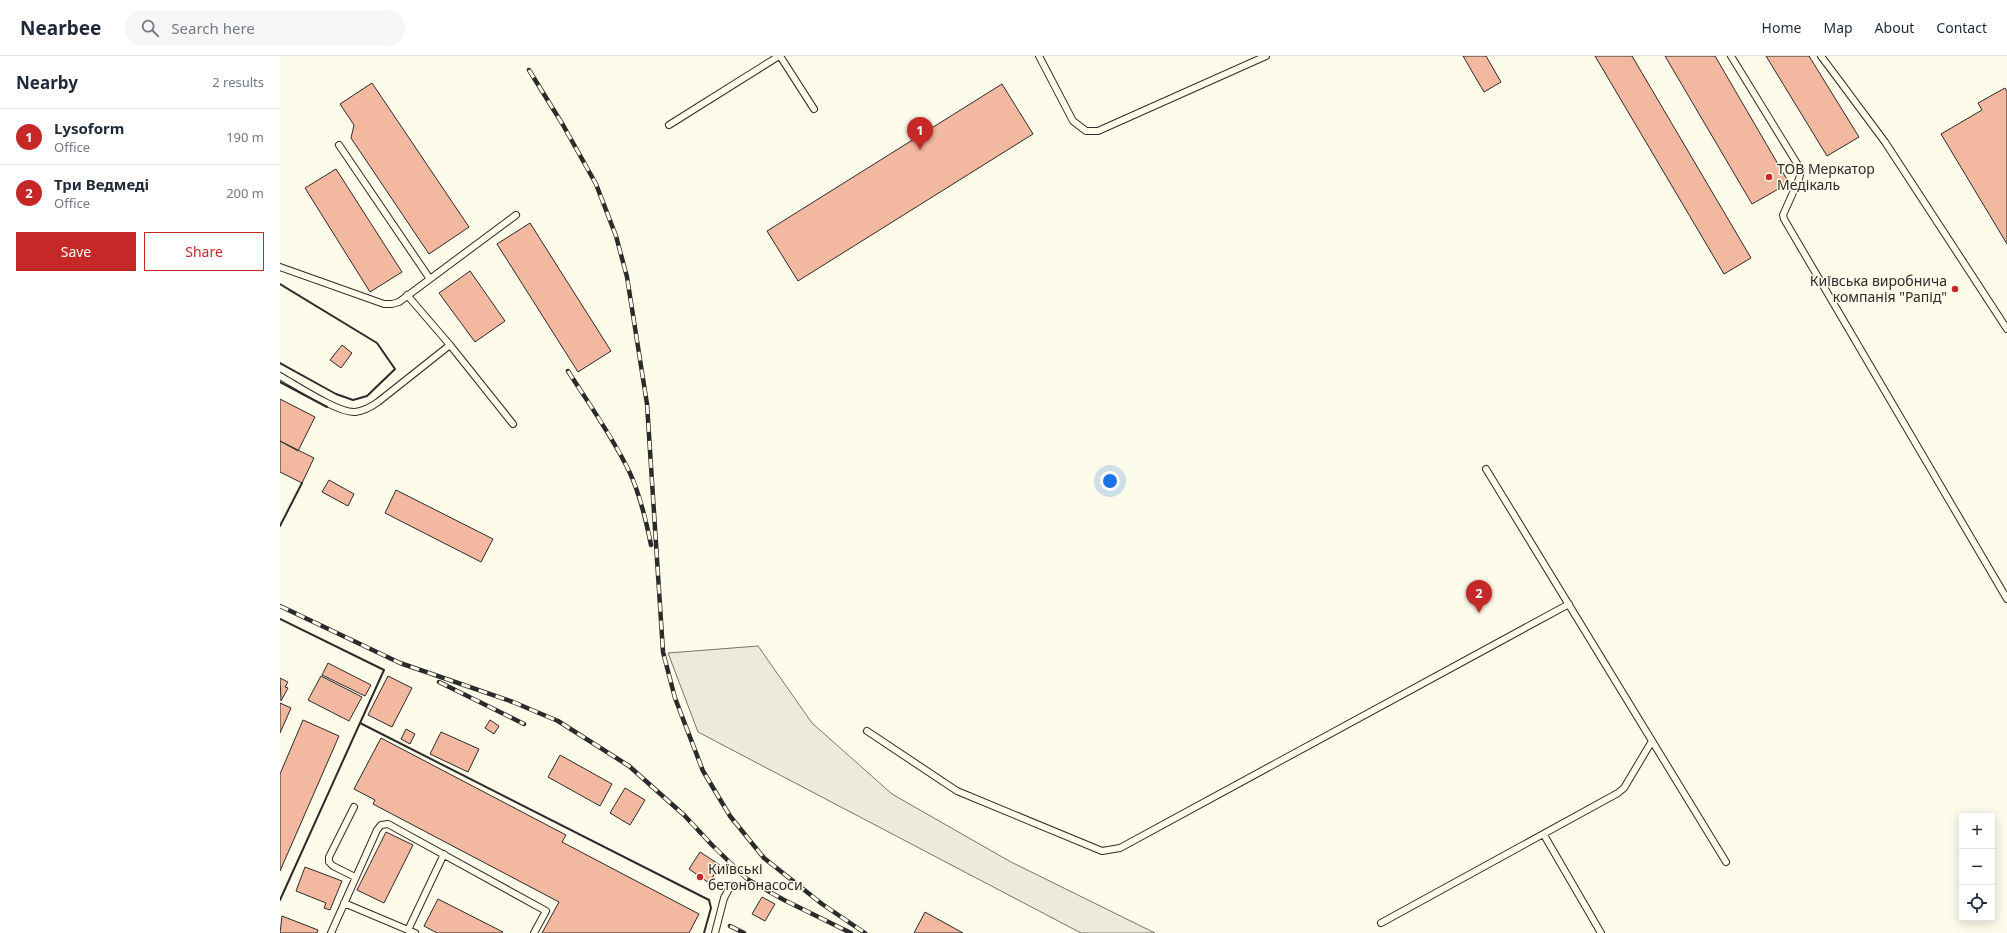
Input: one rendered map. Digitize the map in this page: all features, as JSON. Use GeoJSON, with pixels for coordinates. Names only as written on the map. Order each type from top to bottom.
{"type":"FeatureCollection","features":[{"type":"Feature","properties":{"kind":"lane"},"geometry":{"type":"LineString","coordinates":[[669,125],[779,56],[814,109]]}},
{"type":"Feature","properties":{"kind":"lane"},"geometry":{"type":"LineString","coordinates":[[1039,56],[1073,121],[1086,131],[1098,131],[1266,56]]}},
{"type":"Feature","properties":{"kind":"lane"},"geometry":{"type":"LineString","coordinates":[[1731,56],[1801,170],[1799,179],[1783,215],[1784,220],[2007,599]]}},
{"type":"Feature","properties":{"kind":"lane"},"geometry":{"type":"LineString","coordinates":[[1821,56],[1885,142],[2007,329]]}},
{"type":"Feature","properties":{"kind":"lane"},"geometry":{"type":"LineString","coordinates":[[339,145],[430,279]]}},
{"type":"Feature","properties":{"kind":"lane"},"geometry":{"type":"LineString","coordinates":[[280,267],[384,304],[392,304],[430,279],[516,215]]}},
{"type":"Feature","properties":{"kind":"lane"},"geometry":{"type":"LineString","coordinates":[[407,295],[450,345],[513,424]]}},
{"type":"Feature","properties":{"kind":"lane"},"geometry":{"type":"LineString","coordinates":[[280,376],[334,406],[354,412],[365,410],[378,402],[450,345]]}},
{"type":"Feature","properties":{"kind":"lane"},"geometry":{"type":"LineString","coordinates":[[1486,469],[1726,862]]}},
{"type":"Feature","properties":{"kind":"lane"},"geometry":{"type":"LineString","coordinates":[[867,731],[957,791],[1102,851],[1110,851],[1120,848],[1569,604]]}},
{"type":"Feature","properties":{"kind":"lane"},"geometry":{"type":"LineString","coordinates":[[1382,923],[1618,793],[1624,788],[1652,741]]}},
{"type":"Feature","properties":{"kind":"lane"},"geometry":{"type":"LineString","coordinates":[[354,807],[329,856],[329,862],[333,866],[355,877]]}},
{"type":"Feature","properties":{"kind":"lane"},"geometry":{"type":"LineString","coordinates":[[331,933],[377,830],[382,825],[388,824],[546,911],[534,933]]}},
{"type":"Feature","properties":{"kind":"lane"},"geometry":{"type":"LineString","coordinates":[[1544,835],[1600,933]]}},
{"type":"Feature","properties":{"kind":"lane"},"geometry":{"type":"LineString","coordinates":[[408,930],[444,854]]}},
{"type":"Feature","properties":{"kind":"lane"},"geometry":{"type":"LineString","coordinates":[[715,933],[724,898],[731,885]]}},
{"type":"Feature","properties":{"kind":"lane"},"geometry":{"type":"LineString","coordinates":[[344,902],[415,933]]}},
{"type":"Feature","properties":{"kind":"shaded area"},"geometry":{"type":"Polygon","coordinates":[[[758,646],[812,723],[892,794],[1011,862],[1155,933],[1081,933],[698,732],[668,653],[758,646]]]}},
{"type":"Feature","properties":{"kind":"building"},"geometry":{"type":"Polygon","coordinates":[[[1463,56],[1486,56],[1501,82],[1484,92],[1463,56]]]}},
{"type":"Feature","properties":{"kind":"building"},"geometry":{"type":"Polygon","coordinates":[[[1595,56],[1632,56],[1751,258],[1724,274],[1595,56]]]}},
{"type":"Feature","properties":{"kind":"building"},"geometry":{"type":"Polygon","coordinates":[[[1665,56],[1715,56],[1789,183],[1752,204],[1665,56]]]}},
{"type":"Feature","properties":{"kind":"building"},"geometry":{"type":"Polygon","coordinates":[[[1766,56],[1809,56],[1859,137],[1827,156],[1766,56]]]}},
{"type":"Feature","properties":{"kind":"building"},"geometry":{"type":"Polygon","coordinates":[[[372,83],[469,227],[429,254],[351,138],[354,125],[340,104],[372,83]]]}},
{"type":"Feature","properties":{"kind":"building"},"geometry":{"type":"Polygon","coordinates":[[[1002,84],[1033,134],[798,281],[767,231],[1002,84]]]}},
{"type":"Feature","properties":{"kind":"building"},"geometry":{"type":"Polygon","coordinates":[[[2005,88],[2007,91],[2007,244],[1941,134],[1982,110],[1978,103],[2005,88]]]}},
{"type":"Feature","properties":{"kind":"building"},"geometry":{"type":"Polygon","coordinates":[[[336,169],[402,272],[370,292],[305,188],[336,169]]]}},
{"type":"Feature","properties":{"kind":"building"},"geometry":{"type":"Polygon","coordinates":[[[530,223],[611,351],[578,372],[497,244],[530,223]]]}},
{"type":"Feature","properties":{"kind":"building"},"geometry":{"type":"Polygon","coordinates":[[[470,271],[505,321],[475,342],[439,293],[470,271]]]}},
{"type":"Feature","properties":{"kind":"building"},"geometry":{"type":"Polygon","coordinates":[[[342,345],[352,353],[341,368],[330,360],[342,345]]]}},
{"type":"Feature","properties":{"kind":"building"},"geometry":{"type":"Polygon","coordinates":[[[280,399],[315,417],[298,451],[280,441],[280,399]]]}},
{"type":"Feature","properties":{"kind":"building"},"geometry":{"type":"Polygon","coordinates":[[[280,441],[314,458],[302,483],[280,472],[280,441]]]}},
{"type":"Feature","properties":{"kind":"building"},"geometry":{"type":"Polygon","coordinates":[[[329,480],[354,494],[348,506],[322,492],[329,480]]]}},
{"type":"Feature","properties":{"kind":"building"},"geometry":{"type":"Polygon","coordinates":[[[396,490],[493,539],[481,562],[385,513],[396,490]]]}},
{"type":"Feature","properties":{"kind":"building"},"geometry":{"type":"Polygon","coordinates":[[[328,663],[371,685],[365,696],[322,675],[328,663]]]}},
{"type":"Feature","properties":{"kind":"building"},"geometry":{"type":"Polygon","coordinates":[[[321,676],[362,697],[349,721],[308,700],[321,676]]]}},
{"type":"Feature","properties":{"kind":"building"},"geometry":{"type":"Polygon","coordinates":[[[388,676],[412,688],[392,727],[368,715],[388,676]]]}},
{"type":"Feature","properties":{"kind":"building"},"geometry":{"type":"Polygon","coordinates":[[[280,678],[288,682],[285,687],[288,688],[281,701],[280,678]]]}},
{"type":"Feature","properties":{"kind":"building"},"geometry":{"type":"Polygon","coordinates":[[[280,703],[291,708],[280,733],[280,703]]]}},
{"type":"Feature","properties":{"kind":"building"},"geometry":{"type":"Polygon","coordinates":[[[303,720],[339,736],[280,871],[280,774],[303,720]]]}},
{"type":"Feature","properties":{"kind":"building"},"geometry":{"type":"Polygon","coordinates":[[[490,720],[499,726],[494,734],[485,728],[490,720]]]}},
{"type":"Feature","properties":{"kind":"building"},"geometry":{"type":"Polygon","coordinates":[[[406,729],[415,734],[410,744],[401,739],[406,729]]]}},
{"type":"Feature","properties":{"kind":"building"},"geometry":{"type":"Polygon","coordinates":[[[441,732],[479,749],[468,772],[430,754],[441,732]]]}},
{"type":"Feature","properties":{"kind":"building"},"geometry":{"type":"Polygon","coordinates":[[[381,738],[566,835],[562,842],[699,914],[689,933],[542,933],[559,902],[373,804],[375,800],[354,789],[381,738]]]}},
{"type":"Feature","properties":{"kind":"building"},"geometry":{"type":"Polygon","coordinates":[[[560,755],[612,784],[600,806],[548,777],[560,755]]]}},
{"type":"Feature","properties":{"kind":"building"},"geometry":{"type":"Polygon","coordinates":[[[625,788],[645,800],[630,825],[610,813],[625,788]]]}},
{"type":"Feature","properties":{"kind":"building"},"geometry":{"type":"Polygon","coordinates":[[[386,832],[413,845],[384,903],[357,890],[386,832]]]}},
{"type":"Feature","properties":{"kind":"building"},"geometry":{"type":"Polygon","coordinates":[[[700,852],[720,865],[709,883],[689,869],[700,852]]]}},
{"type":"Feature","properties":{"kind":"building"},"geometry":{"type":"Polygon","coordinates":[[[305,867],[342,881],[330,910],[324,908],[326,903],[296,891],[305,867]]]}},
{"type":"Feature","properties":{"kind":"building"},"geometry":{"type":"Polygon","coordinates":[[[762,897],[775,904],[765,921],[752,914],[762,897]]]}},
{"type":"Feature","properties":{"kind":"building"},"geometry":{"type":"Polygon","coordinates":[[[438,899],[503,932],[437,933],[424,926],[438,899]]]}},
{"type":"Feature","properties":{"kind":"building"},"geometry":{"type":"Polygon","coordinates":[[[925,912],[963,933],[914,933],[925,912]]]}},
{"type":"Feature","properties":{"kind":"building"},"geometry":{"type":"Polygon","coordinates":[[[282,916],[318,930],[317,933],[280,933],[282,916]]]}},
{"type":"Feature","properties":{"kind":"railway"},"geometry":{"type":"LineString","coordinates":[[529,70],[563,125],[596,184],[616,236],[627,277],[647,404],[663,652],[675,698],[703,771],[730,816],[764,858],[822,904],[865,933]]}},
{"type":"Feature","properties":{"kind":"railway"},"geometry":{"type":"LineString","coordinates":[[568,371],[608,433],[629,471],[642,507],[651,545]]}},
{"type":"Feature","properties":{"kind":"railway"},"geometry":{"type":"LineString","coordinates":[[280,606],[400,663],[513,702],[558,721],[629,766],[684,815],[747,879],[784,900],[851,933]]}},
{"type":"Feature","properties":{"kind":"railway"},"geometry":{"type":"LineString","coordinates":[[439,682],[524,724]]}},
{"type":"Feature","properties":{"kind":"railway"},"geometry":{"type":"LineString","coordinates":[[730,926],[744,933]]}},
{"type":"Feature","properties":{"kind":"wall"},"geometry":{"type":"LineString","coordinates":[[280,284],[377,343],[395,369],[367,396],[353,400],[336,394],[280,363]]}},
{"type":"Feature","properties":{"kind":"wall"},"geometry":{"type":"LineString","coordinates":[[280,382],[327,407]]}},
{"type":"Feature","properties":{"kind":"wall"},"geometry":{"type":"LineString","coordinates":[[280,526],[302,483]]}},
{"type":"Feature","properties":{"kind":"wall"},"geometry":{"type":"LineString","coordinates":[[280,619],[384,670],[280,900]]}},
{"type":"Feature","properties":{"kind":"wall"},"geometry":{"type":"LineString","coordinates":[[360,723],[709,900],[711,908],[704,933]]}},
{"type":"Feature","properties":{"kind":"place","name":"Lysoform"},"geometry":{"type":"Point","coordinates":[920,150]}},
{"type":"Feature","properties":{"kind":"place","name":"ТОВ Меркатор Медікаль"},"geometry":{"type":"Point","coordinates":[1769,177]}},
{"type":"Feature","properties":{"kind":"place","name":"Київська виробнича компанія \"Рапід\""},"geometry":{"type":"Point","coordinates":[1955,289]}},
{"type":"Feature","properties":{"kind":"place","name":"Три Ведмеді"},"geometry":{"type":"Point","coordinates":[1479,613]}},
{"type":"Feature","properties":{"kind":"place","name":"Київські бетононасоси"},"geometry":{"type":"Point","coordinates":[700,877]}}]}
